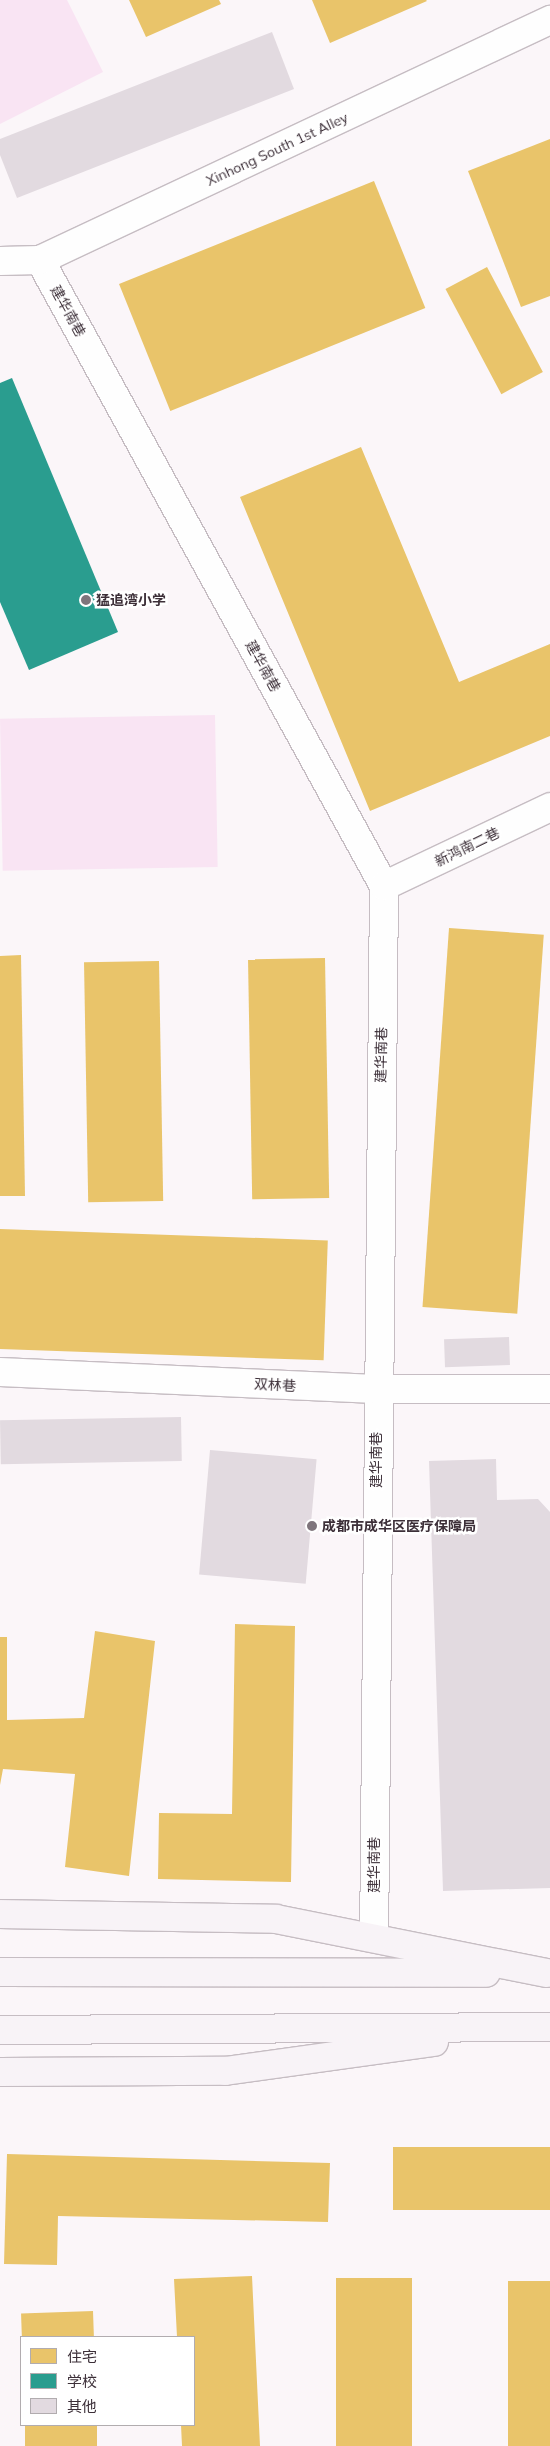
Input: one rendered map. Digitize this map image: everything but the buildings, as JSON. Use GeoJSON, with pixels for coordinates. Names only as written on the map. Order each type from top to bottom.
{"type":"FeatureCollection","features":[{"type":"Feature","properties":{"kind":"main road"},"geometry":{"type":"LineString","coordinates":[[0,1914],[276,1919],[548,1973]]}},
{"type":"Feature","properties":{"kind":"main road"},"geometry":{"type":"LineString","coordinates":[[0,1972],[548,1973]]}},
{"type":"Feature","properties":{"kind":"main road"},"geometry":{"type":"LineString","coordinates":[[0,2030],[547,2027]]}},
{"type":"Feature","properties":{"kind":"main road"},"geometry":{"type":"LineString","coordinates":[[0,2072],[225,2071],[547,2027]]}},
{"type":"Feature","properties":{"kind":"street","name":"Xinhong South 1st Alley"},"geometry":{"type":"LineString","coordinates":[[0,261],[40,260],[550,20]]}},
{"type":"Feature","properties":{"kind":"street","name":"建华南巷"},"geometry":{"type":"LineString","coordinates":[[40,260],[384,886],[376,1389],[374,1938]]}},
{"type":"Feature","properties":{"kind":"street","name":"新鸿南二巷"},"geometry":{"type":"LineString","coordinates":[[384,886],[550,807]]}},
{"type":"Feature","properties":{"kind":"street","name":"双林巷"},"geometry":{"type":"LineString","coordinates":[[0,1372],[376,1389],[550,1389]]}},
{"type":"Feature","properties":{"kind":"shaded area"},"geometry":{"type":"Polygon","coordinates":[[[0,0],[67,0],[103,72],[0,124],[0,0]]]}},
{"type":"Feature","properties":{"kind":"shaded area"},"geometry":{"type":"Polygon","coordinates":[[[215,715],[218,867],[3,871],[0,719],[215,715]]]}},
{"type":"Feature","properties":{"kind":"place","name":"猛追湾小学"},"geometry":{"type":"Point","coordinates":[86,600]}},
{"type":"Feature","properties":{"kind":"place","name":"成都市成华区医疗保障局"},"geometry":{"type":"Point","coordinates":[312,1526]}}]}
